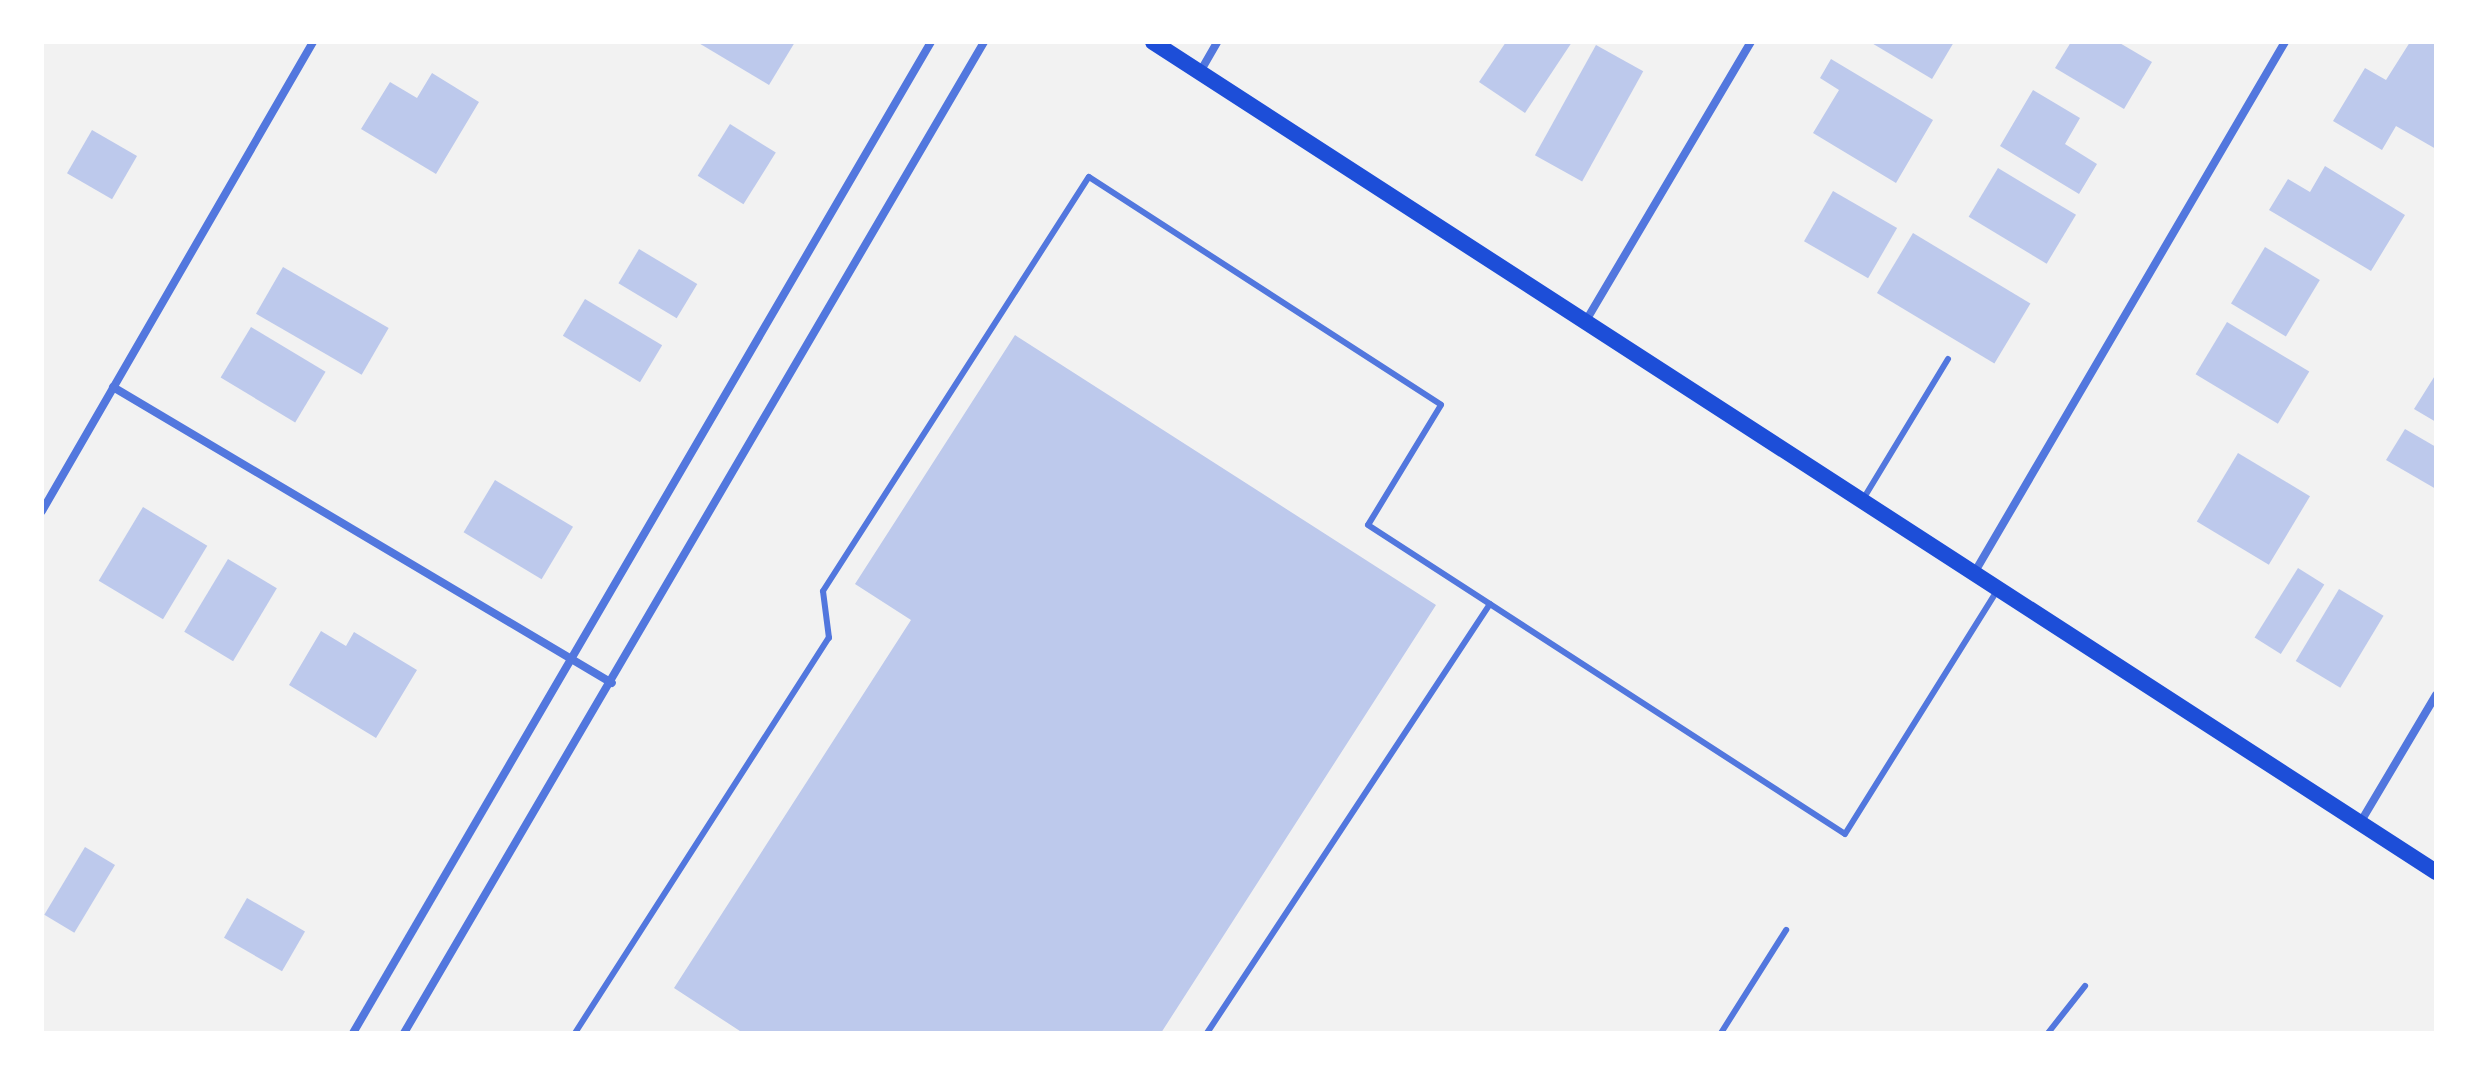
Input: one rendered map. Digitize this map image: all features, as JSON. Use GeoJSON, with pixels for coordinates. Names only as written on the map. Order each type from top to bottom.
{"type":"FeatureCollection","features":[{"type":"Feature","properties":{"kind":"main road"},"geometry":{"type":"LineString","coordinates":[[1153,42],[1587,319],[1861,504],[2436,872]]}},
{"type":"Feature","properties":{"kind":"street"},"geometry":{"type":"LineString","coordinates":[[42,511],[313,42]]}},
{"type":"Feature","properties":{"kind":"street"},"geometry":{"type":"LineString","coordinates":[[353,1033],[931,42]]}},
{"type":"Feature","properties":{"kind":"street"},"geometry":{"type":"LineString","coordinates":[[404,1033],[612,683],[984,42]]}},
{"type":"Feature","properties":{"kind":"street"},"geometry":{"type":"LineString","coordinates":[[1200,72],[1217,42]]}},
{"type":"Feature","properties":{"kind":"street"},"geometry":{"type":"LineString","coordinates":[[1587,319],[1751,42]]}},
{"type":"Feature","properties":{"kind":"street"},"geometry":{"type":"LineString","coordinates":[[1972,575],[2285,42]]}},
{"type":"Feature","properties":{"kind":"street"},"geometry":{"type":"LineString","coordinates":[[113,387],[612,683]]}},
{"type":"Feature","properties":{"kind":"street"},"geometry":{"type":"LineString","coordinates":[[2360,823],[2436,695]]}},
{"type":"Feature","properties":{"kind":"lane"},"geometry":{"type":"LineString","coordinates":[[575,1033],[829,638],[823,591],[1089,177],[1441,405],[1368,525],[1845,834],[1998,591]]}},
{"type":"Feature","properties":{"kind":"lane"},"geometry":{"type":"LineString","coordinates":[[1861,504],[1948,359]]}},
{"type":"Feature","properties":{"kind":"lane"},"geometry":{"type":"LineString","coordinates":[[1207,1033],[1490,604]]}},
{"type":"Feature","properties":{"kind":"lane"},"geometry":{"type":"LineString","coordinates":[[1721,1033],[1786,930]]}},
{"type":"Feature","properties":{"kind":"lane"},"geometry":{"type":"LineString","coordinates":[[2048,1033],[2085,986]]}},
{"type":"Feature","properties":{"kind":"building"},"geometry":{"type":"Polygon","coordinates":[[[697,42],[795,42],[769,85],[697,42]]]}},
{"type":"Feature","properties":{"kind":"building"},"geometry":{"type":"Polygon","coordinates":[[[1506,42],[1572,42],[1525,113],[1479,82],[1506,42]]]}},
{"type":"Feature","properties":{"kind":"building"},"geometry":{"type":"Polygon","coordinates":[[[1870,42],[1954,42],[1932,79],[1870,42]]]}},
{"type":"Feature","properties":{"kind":"building"},"geometry":{"type":"Polygon","coordinates":[[[2071,42],[2118,42],[2152,62],[2124,109],[2055,68],[2071,42]]]}},
{"type":"Feature","properties":{"kind":"building"},"geometry":{"type":"Polygon","coordinates":[[[2410,42],[2436,42],[2436,149],[2396,126],[2382,150],[2333,121],[2365,68],[2386,80],[2410,42]]]}},
{"type":"Feature","properties":{"kind":"building"},"geometry":{"type":"Polygon","coordinates":[[[1596,45],[1643,71],[1582,181],[1535,155],[1596,45]]]}},
{"type":"Feature","properties":{"kind":"building"},"geometry":{"type":"Polygon","coordinates":[[[1831,59],[1933,120],[1896,183],[1813,133],[1839,90],[1820,78],[1831,59]]]}},
{"type":"Feature","properties":{"kind":"building"},"geometry":{"type":"Polygon","coordinates":[[[432,73],[479,102],[436,174],[361,129],[390,82],[417,98],[432,73]]]}},
{"type":"Feature","properties":{"kind":"building"},"geometry":{"type":"Polygon","coordinates":[[[2033,90],[2080,118],[2065,144],[2097,164],[2079,194],[2000,146],[2033,90]]]}},
{"type":"Feature","properties":{"kind":"building"},"geometry":{"type":"Polygon","coordinates":[[[730,124],[776,153],[743,204],[698,176],[730,124]]]}},
{"type":"Feature","properties":{"kind":"building"},"geometry":{"type":"Polygon","coordinates":[[[92,130],[137,156],[112,199],[67,173],[92,130]]]}},
{"type":"Feature","properties":{"kind":"building"},"geometry":{"type":"Polygon","coordinates":[[[2325,166],[2405,215],[2371,271],[2269,210],[2288,179],[2310,192],[2325,166]]]}},
{"type":"Feature","properties":{"kind":"building"},"geometry":{"type":"Polygon","coordinates":[[[1998,168],[2076,215],[2047,264],[1969,217],[1998,168]]]}},
{"type":"Feature","properties":{"kind":"building"},"geometry":{"type":"Polygon","coordinates":[[[1833,191],[1897,228],[1868,278],[1804,241],[1833,191]]]}},
{"type":"Feature","properties":{"kind":"building"},"geometry":{"type":"Polygon","coordinates":[[[1913,233],[2030,304],[1994,364],[1877,293],[1913,233]]]}},
{"type":"Feature","properties":{"kind":"building"},"geometry":{"type":"Polygon","coordinates":[[[2265,247],[2320,280],[2286,337],[2231,304],[2265,247]]]}},
{"type":"Feature","properties":{"kind":"building"},"geometry":{"type":"Polygon","coordinates":[[[639,249],[697,284],[677,318],[618,283],[639,249]]]}},
{"type":"Feature","properties":{"kind":"building"},"geometry":{"type":"Polygon","coordinates":[[[283,267],[389,328],[362,375],[256,314],[283,267]]]}},
{"type":"Feature","properties":{"kind":"building"},"geometry":{"type":"Polygon","coordinates":[[[585,299],[662,345],[640,382],[563,336],[585,299]]]}},
{"type":"Feature","properties":{"kind":"building"},"geometry":{"type":"Polygon","coordinates":[[[2227,322],[2309,371],[2278,424],[2196,374],[2227,322]]]}},
{"type":"Feature","properties":{"kind":"building"},"geometry":{"type":"Polygon","coordinates":[[[251,327],[326,372],[295,422],[221,378],[251,327]]]}},
{"type":"Feature","properties":{"kind":"building"},"geometry":{"type":"Polygon","coordinates":[[[1015,335],[1436,605],[1161,1033],[743,1033],[674,988],[911,620],[855,584],[1015,335]]]}},
{"type":"Feature","properties":{"kind":"building"},"geometry":{"type":"Polygon","coordinates":[[[2436,374],[2436,422],[2414,409],[2436,374]]]}},
{"type":"Feature","properties":{"kind":"building"},"geometry":{"type":"Polygon","coordinates":[[[2405,429],[2436,447],[2436,489],[2386,460],[2405,429]]]}},
{"type":"Feature","properties":{"kind":"building"},"geometry":{"type":"Polygon","coordinates":[[[2238,453],[2310,496],[2269,565],[2197,522],[2238,453]]]}},
{"type":"Feature","properties":{"kind":"building"},"geometry":{"type":"Polygon","coordinates":[[[495,480],[573,527],[542,579],[464,532],[495,480]]]}},
{"type":"Feature","properties":{"kind":"building"},"geometry":{"type":"Polygon","coordinates":[[[143,507],[207,546],[163,619],[99,581],[143,507]]]}},
{"type":"Feature","properties":{"kind":"building"},"geometry":{"type":"Polygon","coordinates":[[[228,559],[277,588],[233,661],[184,632],[228,559]]]}},
{"type":"Feature","properties":{"kind":"building"},"geometry":{"type":"Polygon","coordinates":[[[2298,568],[2324,584],[2281,654],[2255,638],[2298,568]]]}},
{"type":"Feature","properties":{"kind":"building"},"geometry":{"type":"Polygon","coordinates":[[[2339,589],[2384,616],[2340,688],[2296,661],[2339,589]]]}},
{"type":"Feature","properties":{"kind":"building"},"geometry":{"type":"Polygon","coordinates":[[[321,631],[346,646],[354,632],[417,670],[376,738],[289,685],[321,631]]]}},
{"type":"Feature","properties":{"kind":"building"},"geometry":{"type":"Polygon","coordinates":[[[85,847],[115,865],[74,933],[44,915],[85,847]]]}},
{"type":"Feature","properties":{"kind":"building"},"geometry":{"type":"Polygon","coordinates":[[[247,898],[305,932],[282,971],[224,938],[247,898]]]}}]}
